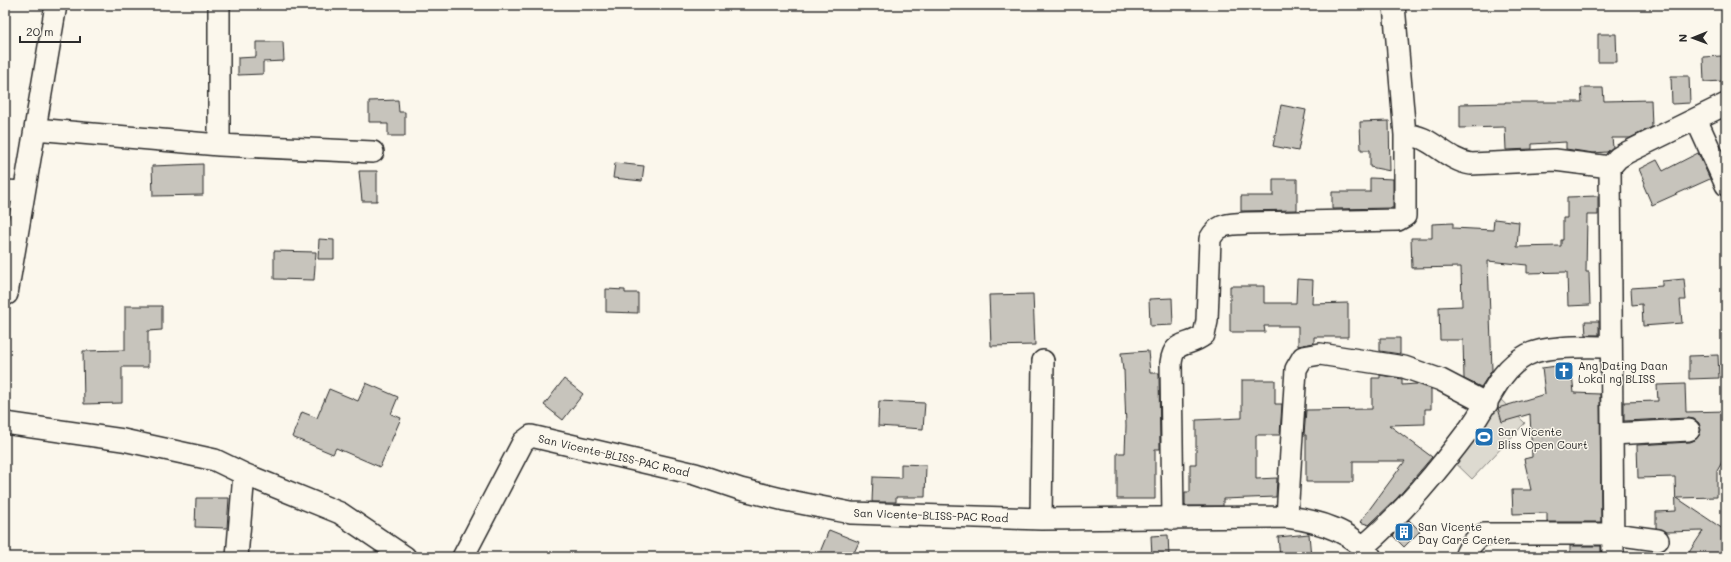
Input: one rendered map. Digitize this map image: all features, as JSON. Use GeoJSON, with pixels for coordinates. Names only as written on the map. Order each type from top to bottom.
{"type":"FeatureCollection","features":[{"type":"Feature","properties":{"kind":"street"},"geometry":{"type":"LineString","coordinates":[[7,294],[15,191],[35,129],[56,5]]}},
{"type":"Feature","properties":{"kind":"street"},"geometry":{"type":"LineString","coordinates":[[219,5],[219,145]]}},
{"type":"Feature","properties":{"kind":"street"},"geometry":{"type":"LineString","coordinates":[[1173,519],[1170,363],[1172,352],[1177,347],[1196,341],[1204,336],[1207,322],[1210,239],[1215,230],[1222,226],[1247,223],[1398,220],[1405,216],[1405,135],[1394,5]]}},
{"type":"Feature","properties":{"kind":"street"},"geometry":{"type":"LineString","coordinates":[[1613,557],[1610,167],[1618,158],[1626,153],[1726,104]]}},
{"type":"Feature","properties":{"kind":"street"},"geometry":{"type":"LineString","coordinates":[[1696,119],[1726,185]]}},
{"type":"Feature","properties":{"kind":"street"},"geometry":{"type":"LineString","coordinates":[[35,129],[219,145],[373,152]]}},
{"type":"Feature","properties":{"kind":"street"},"geometry":{"type":"LineString","coordinates":[[1405,135],[1413,134],[1421,137],[1452,158],[1471,164],[1555,160],[1610,167]]}},
{"type":"Feature","properties":{"kind":"street"},"geometry":{"type":"LineString","coordinates":[[1367,552],[1449,456],[1487,404],[1504,373],[1515,363],[1528,355],[1549,349],[1611,346]]}},
{"type":"Feature","properties":{"kind":"street"},"geometry":{"type":"LineString","coordinates":[[1287,517],[1296,369],[1303,357],[1320,354],[1404,367],[1441,380],[1487,404]]}},
{"type":"Feature","properties":{"kind":"street"},"geometry":{"type":"LineString","coordinates":[[1041,519],[1043,361]]}},
{"type":"Feature","properties":{"kind":"street"},"geometry":{"type":"LineString","coordinates":[[5,423],[138,443],[215,460],[244,474],[340,513],[405,557]]}},
{"type":"Feature","properties":{"kind":"street"},"geometry":{"type":"LineString","coordinates":[[1612,434],[1689,430]]}},
{"type":"Feature","properties":{"kind":"street","name":"San Vicente-BLISS-PAC Road"},"geometry":{"type":"LineString","coordinates":[[463,557],[523,442],[531,436],[695,474],[740,489],[785,500],[851,513],[1041,519],[1287,517],[1309,520],[1328,526],[1367,552]]}},
{"type":"Feature","properties":{"kind":"street"},"geometry":{"type":"LineString","coordinates":[[237,557],[244,474]]}},
{"type":"Feature","properties":{"kind":"street"},"geometry":{"type":"LineString","coordinates":[[1465,557],[1469,547],[1476,539],[1484,534],[1614,534],[1658,540]]}},
{"type":"Feature","properties":{"kind":"shaded area","name":"San Vicente Bliss Open Court"},"geometry":{"type":"Polygon","coordinates":[[[1496,395],[1525,423],[1472,479],[1443,451],[1496,395]]]}},
{"type":"Feature","properties":{"kind":"building"},"geometry":{"type":"Polygon","coordinates":[[[1598,34],[1616,34],[1617,62],[1598,62],[1598,34]]]}},
{"type":"Feature","properties":{"kind":"building"},"geometry":{"type":"Polygon","coordinates":[[[256,42],[283,42],[284,61],[263,62],[263,74],[238,75],[238,58],[256,57],[256,42]]]}},
{"type":"Feature","properties":{"kind":"building"},"geometry":{"type":"Polygon","coordinates":[[[1722,56],[1723,81],[1704,82],[1703,57],[1722,56]]]}},
{"type":"Feature","properties":{"kind":"building"},"geometry":{"type":"Polygon","coordinates":[[[1671,76],[1689,76],[1690,103],[1672,104],[1671,76]]]}},
{"type":"Feature","properties":{"kind":"building"},"geometry":{"type":"Polygon","coordinates":[[[1581,88],[1603,88],[1604,101],[1651,100],[1652,127],[1630,138],[1612,138],[1613,147],[1607,152],[1593,153],[1566,149],[1566,142],[1532,144],[1532,149],[1506,150],[1505,127],[1460,128],[1460,104],[1505,102],[1582,102],[1581,88]]]}},
{"type":"Feature","properties":{"kind":"building"},"geometry":{"type":"Polygon","coordinates":[[[398,100],[399,112],[405,112],[405,136],[388,136],[388,124],[382,124],[382,122],[369,122],[369,101],[398,100]]]}},
{"type":"Feature","properties":{"kind":"building"},"geometry":{"type":"Polygon","coordinates":[[[1281,105],[1306,110],[1298,151],[1273,146],[1281,105]]]}},
{"type":"Feature","properties":{"kind":"building"},"geometry":{"type":"Polygon","coordinates":[[[1389,121],[1390,171],[1370,167],[1370,150],[1361,150],[1360,122],[1389,121]]]}},
{"type":"Feature","properties":{"kind":"building"},"geometry":{"type":"Polygon","coordinates":[[[1698,153],[1710,179],[1652,205],[1643,184],[1645,183],[1639,169],[1657,160],[1663,171],[1698,153]]]}},
{"type":"Feature","properties":{"kind":"building"},"geometry":{"type":"Polygon","coordinates":[[[615,163],[644,166],[642,181],[613,178],[615,163]]]}},
{"type":"Feature","properties":{"kind":"building"},"geometry":{"type":"Polygon","coordinates":[[[203,164],[203,195],[153,196],[152,166],[203,164]]]}},
{"type":"Feature","properties":{"kind":"building"},"geometry":{"type":"Polygon","coordinates":[[[359,171],[377,171],[377,201],[362,201],[359,171]]]}},
{"type":"Feature","properties":{"kind":"building"},"geometry":{"type":"Polygon","coordinates":[[[1370,178],[1393,179],[1393,208],[1332,209],[1332,192],[1370,192],[1370,178]]]}},
{"type":"Feature","properties":{"kind":"building"},"geometry":{"type":"Polygon","coordinates":[[[1273,179],[1297,179],[1297,210],[1241,211],[1241,196],[1273,196],[1273,179]]]}},
{"type":"Feature","properties":{"kind":"building"},"geometry":{"type":"Polygon","coordinates":[[[1598,196],[1598,215],[1587,215],[1586,272],[1589,272],[1590,305],[1568,306],[1567,272],[1527,273],[1527,265],[1488,261],[1492,370],[1481,387],[1464,379],[1463,340],[1440,340],[1439,307],[1462,306],[1461,267],[1412,268],[1411,238],[1432,238],[1432,224],[1453,223],[1453,228],[1493,230],[1494,219],[1519,222],[1517,247],[1561,246],[1561,240],[1563,240],[1563,218],[1567,218],[1567,197],[1598,196]]]}},
{"type":"Feature","properties":{"kind":"building"},"geometry":{"type":"Polygon","coordinates":[[[319,239],[334,240],[334,259],[318,259],[319,239]]]}},
{"type":"Feature","properties":{"kind":"building"},"geometry":{"type":"Polygon","coordinates":[[[274,251],[316,252],[314,280],[274,279],[274,251]]]}},
{"type":"Feature","properties":{"kind":"building"},"geometry":{"type":"Polygon","coordinates":[[[1297,279],[1313,280],[1312,304],[1348,303],[1348,337],[1314,337],[1314,343],[1298,346],[1298,326],[1264,326],[1265,332],[1230,332],[1230,286],[1264,286],[1264,303],[1296,303],[1297,279]]]}},
{"type":"Feature","properties":{"kind":"building"},"geometry":{"type":"Polygon","coordinates":[[[1684,279],[1686,300],[1680,300],[1682,323],[1643,326],[1642,304],[1632,305],[1631,288],[1662,286],[1662,281],[1684,279]]]}},
{"type":"Feature","properties":{"kind":"building"},"geometry":{"type":"Polygon","coordinates":[[[606,289],[625,290],[625,293],[638,293],[638,313],[606,312],[606,289]]]}},
{"type":"Feature","properties":{"kind":"building"},"geometry":{"type":"Polygon","coordinates":[[[1033,294],[1035,345],[991,346],[989,295],[1033,294]]]}},
{"type":"Feature","properties":{"kind":"building"},"geometry":{"type":"Polygon","coordinates":[[[1172,298],[1173,325],[1150,326],[1149,299],[1172,298]]]}},
{"type":"Feature","properties":{"kind":"building"},"geometry":{"type":"Polygon","coordinates":[[[125,306],[162,306],[162,330],[148,331],[148,367],[122,367],[122,403],[84,404],[83,351],[125,350],[125,306]]]}},
{"type":"Feature","properties":{"kind":"building"},"geometry":{"type":"Polygon","coordinates":[[[1585,321],[1599,321],[1599,335],[1586,335],[1585,321]]]}},
{"type":"Feature","properties":{"kind":"building"},"geometry":{"type":"Polygon","coordinates":[[[1380,338],[1400,338],[1400,354],[1380,351],[1380,338]]]}},
{"type":"Feature","properties":{"kind":"building"},"geometry":{"type":"Polygon","coordinates":[[[1148,351],[1150,373],[1159,373],[1160,449],[1155,449],[1155,499],[1117,499],[1117,453],[1125,453],[1126,426],[1124,370],[1121,353],[1148,351]]]}},
{"type":"Feature","properties":{"kind":"building"},"geometry":{"type":"Polygon","coordinates":[[[1718,355],[1719,378],[1689,379],[1689,356],[1718,355]]]}},
{"type":"Feature","properties":{"kind":"building"},"geometry":{"type":"Polygon","coordinates":[[[1571,364],[1574,393],[1600,394],[1601,522],[1547,522],[1547,513],[1513,514],[1512,490],[1531,490],[1524,459],[1532,457],[1530,414],[1502,422],[1498,408],[1545,394],[1542,368],[1571,364]]]}},
{"type":"Feature","properties":{"kind":"building"},"geometry":{"type":"Polygon","coordinates":[[[1380,375],[1402,379],[1402,385],[1417,384],[1431,389],[1431,409],[1425,409],[1425,424],[1389,425],[1432,457],[1398,497],[1369,525],[1360,522],[1405,461],[1353,461],[1353,482],[1306,482],[1306,435],[1304,435],[1306,410],[1372,409],[1372,378],[1380,378],[1380,375]]]}},
{"type":"Feature","properties":{"kind":"building"},"geometry":{"type":"Polygon","coordinates":[[[564,379],[583,394],[563,420],[544,405],[564,379]]]}},
{"type":"Feature","properties":{"kind":"building"},"geometry":{"type":"Polygon","coordinates":[[[1242,380],[1275,380],[1275,404],[1282,404],[1280,435],[1256,435],[1256,479],[1277,478],[1276,497],[1223,499],[1223,506],[1185,506],[1185,492],[1190,492],[1190,464],[1196,464],[1196,420],[1242,418],[1242,380]]]}},
{"type":"Feature","properties":{"kind":"building"},"geometry":{"type":"Polygon","coordinates":[[[366,383],[398,397],[391,414],[401,418],[380,467],[336,448],[333,454],[292,437],[302,412],[317,418],[329,389],[358,401],[366,383]]]}},
{"type":"Feature","properties":{"kind":"building"},"geometry":{"type":"Polygon","coordinates":[[[1685,384],[1686,412],[1726,411],[1726,455],[1717,471],[1717,497],[1677,498],[1726,531],[1726,557],[1686,557],[1703,531],[1667,532],[1656,528],[1656,512],[1676,511],[1675,477],[1638,478],[1637,445],[1690,442],[1699,436],[1701,430],[1699,423],[1694,419],[1688,418],[1624,421],[1624,402],[1658,401],[1657,385],[1685,384]]]}},
{"type":"Feature","properties":{"kind":"building"},"geometry":{"type":"Polygon","coordinates":[[[879,401],[925,403],[923,429],[878,426],[879,401]]]}},
{"type":"Feature","properties":{"kind":"building"},"geometry":{"type":"Polygon","coordinates":[[[901,464],[926,465],[925,497],[896,497],[896,502],[872,502],[873,477],[901,478],[901,464]]]}},
{"type":"Feature","properties":{"kind":"building"},"geometry":{"type":"Polygon","coordinates":[[[196,498],[229,498],[227,528],[195,527],[196,498]]]}},
{"type":"Feature","properties":{"kind":"building","name":"San Vicente Day Care Center"},"geometry":{"type":"Polygon","coordinates":[[[1409,520],[1420,531],[1404,547],[1393,536],[1409,520]]]}},
{"type":"Feature","properties":{"kind":"building"},"geometry":{"type":"Polygon","coordinates":[[[829,530],[859,542],[852,557],[818,557],[829,530]]]}},
{"type":"Feature","properties":{"kind":"building"},"geometry":{"type":"Polygon","coordinates":[[[1309,534],[1311,557],[1280,557],[1278,537],[1309,534]]]}},
{"type":"Feature","properties":{"kind":"building"},"geometry":{"type":"Polygon","coordinates":[[[1168,535],[1169,556],[1152,557],[1151,536],[1168,535]]]}},
{"type":"Feature","properties":{"kind":"building"},"geometry":{"type":"Polygon","coordinates":[[[1570,546],[1601,546],[1601,557],[1570,557],[1570,546]]]}},
{"type":"Feature","properties":{"kind":"place","name":"Ang Dating Daan Lokal ng BLISS"},"geometry":{"type":"Point","coordinates":[1564,371]}},
{"type":"Feature","properties":{"kind":"place","name":"San Vicente Bliss Open Court"},"geometry":{"type":"Point","coordinates":[1484,437]}},
{"type":"Feature","properties":{"kind":"place","name":"San Vicente Day Care Center"},"geometry":{"type":"Point","coordinates":[1404,532]}}]}
